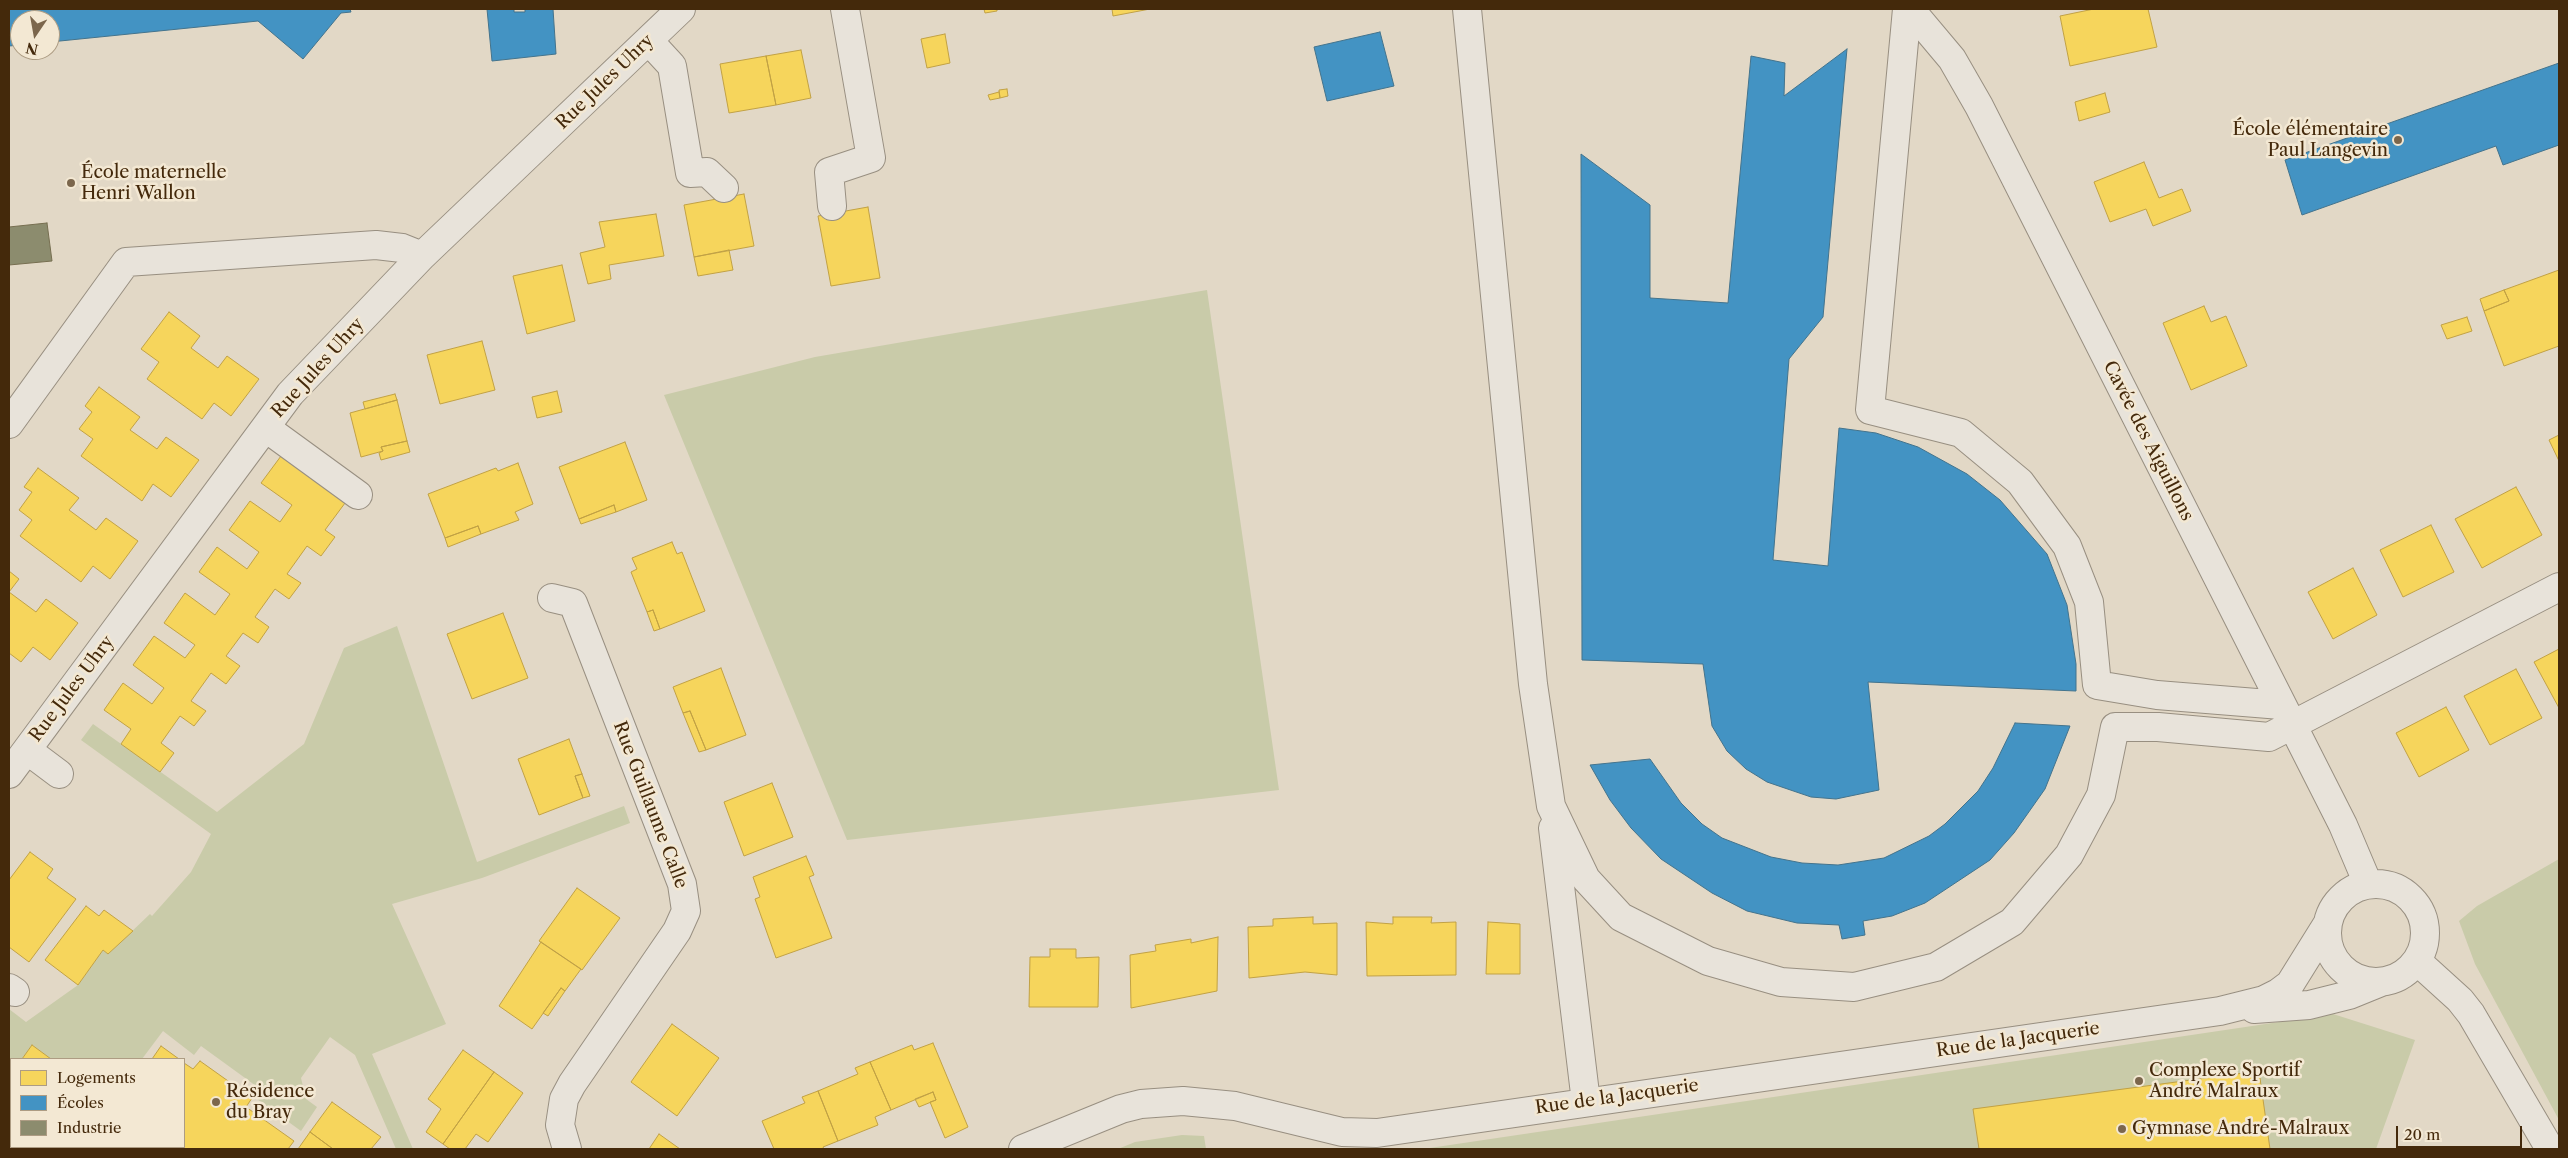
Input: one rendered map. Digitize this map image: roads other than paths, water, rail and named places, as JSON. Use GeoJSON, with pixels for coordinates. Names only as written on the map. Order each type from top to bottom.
{"type":"FeatureCollection","features":[{"type":"Feature","properties":{"kind":"street","name":"Rue Jules Uhry"},"geometry":{"type":"LineString","coordinates":[[9,774],[307,375],[422,256],[681,9]]}},
{"type":"Feature","properties":{"kind":"street"},"geometry":{"type":"LineString","coordinates":[[832,206],[829,172],[871,158],[845,9]]}},
{"type":"Feature","properties":{"kind":"street"},"geometry":{"type":"LineString","coordinates":[[1467,9],[1533,684],[1550,806],[1586,1102]]}},
{"type":"Feature","properties":{"kind":"street"},"geometry":{"type":"LineString","coordinates":[[1909,9],[1870,410],[1961,433],[2020,482],[2067,546],[2089,602],[2097,685],[2287,715]]}},
{"type":"Feature","properties":{"kind":"street","name":"Cavée des Aiguillons"},"geometry":{"type":"LineString","coordinates":[[1909,9],[1952,59],[1980,106],[2343,825],[2368,884]]}},
{"type":"Feature","properties":{"kind":"street"},"geometry":{"type":"LineString","coordinates":[[649,41],[672,66],[690,173],[707,172],[724,188]]}},
{"type":"Feature","properties":{"kind":"street"},"geometry":{"type":"LineString","coordinates":[[9,424],[126,262],[376,245],[402,248],[422,256]]}},
{"type":"Feature","properties":{"kind":"street"},"geometry":{"type":"LineString","coordinates":[[266,428],[358,495]]}},
{"type":"Feature","properties":{"kind":"street"},"geometry":{"type":"LineString","coordinates":[[1550,806],[1586,878],[1621,917],[1717,963],[1780,982],[1854,987],[1936,967],[2012,922],[2069,855],[2092,812],[2101,795],[2116,727],[2158,727],[2269,737],[2287,715],[2559,587]]}},
{"type":"Feature","properties":{"kind":"street","name":"Rue Guillaume Calle"},"geometry":{"type":"LineString","coordinates":[[552,598],[572,603],[682,884],[686,911],[677,931],[572,1084],[564,1100],[560,1124],[567,1149]]}},
{"type":"Feature","properties":{"kind":"street"},"geometry":{"type":"LineString","coordinates":[[27,750],[59,774]]}},
{"type":"Feature","properties":{"kind":"street"},"geometry":{"type":"LineString","coordinates":[[2375,883],[2397,887],[2409,896],[2418,907],[2426,930],[2424,946],[2417,961],[2405,973],[2381,982],[2365,981],[2356,978],[2336,963],[2327,940],[2328,923],[2332,909],[2342,897],[2354,888],[2368,884],[2375,883]]}},
{"type":"Feature","properties":{"kind":"street","name":"Rue de la Jacquerie"},"geometry":{"type":"LineString","coordinates":[[1023,1149],[1121,1109],[1161,1101],[1235,1106],[1327,1129],[1356,1134],[1377,1133],[2220,1010],[2264,1000],[2278,994],[2290,984],[2328,923]]}},
{"type":"Feature","properties":{"kind":"street"},"geometry":{"type":"LineString","coordinates":[[2417,961],[2460,1000],[2471,1014],[2550,1149]]}},
{"type":"Feature","properties":{"kind":"street","name":"Rue de la Jacquerie"},"geometry":{"type":"LineString","coordinates":[[2220,1010],[2309,1005],[2348,995],[2381,982]]}},
{"type":"Feature","properties":{"kind":"place","name":"École élémentaire Paul Langevin"},"geometry":{"type":"Point","coordinates":[2398,140]}},
{"type":"Feature","properties":{"kind":"place","name":"École maternelle Henri Wallon"},"geometry":{"type":"Point","coordinates":[71,183]}},
{"type":"Feature","properties":{"kind":"place","name":"Complexe Sportif André Malraux"},"geometry":{"type":"Point","coordinates":[2139,1081]}},
{"type":"Feature","properties":{"kind":"place","name":"Résidence du Bray"},"geometry":{"type":"Point","coordinates":[216,1102]}},
{"type":"Feature","properties":{"kind":"place","name":"Gymnase André-Malraux"},"geometry":{"type":"Point","coordinates":[2122,1129]}}]}
